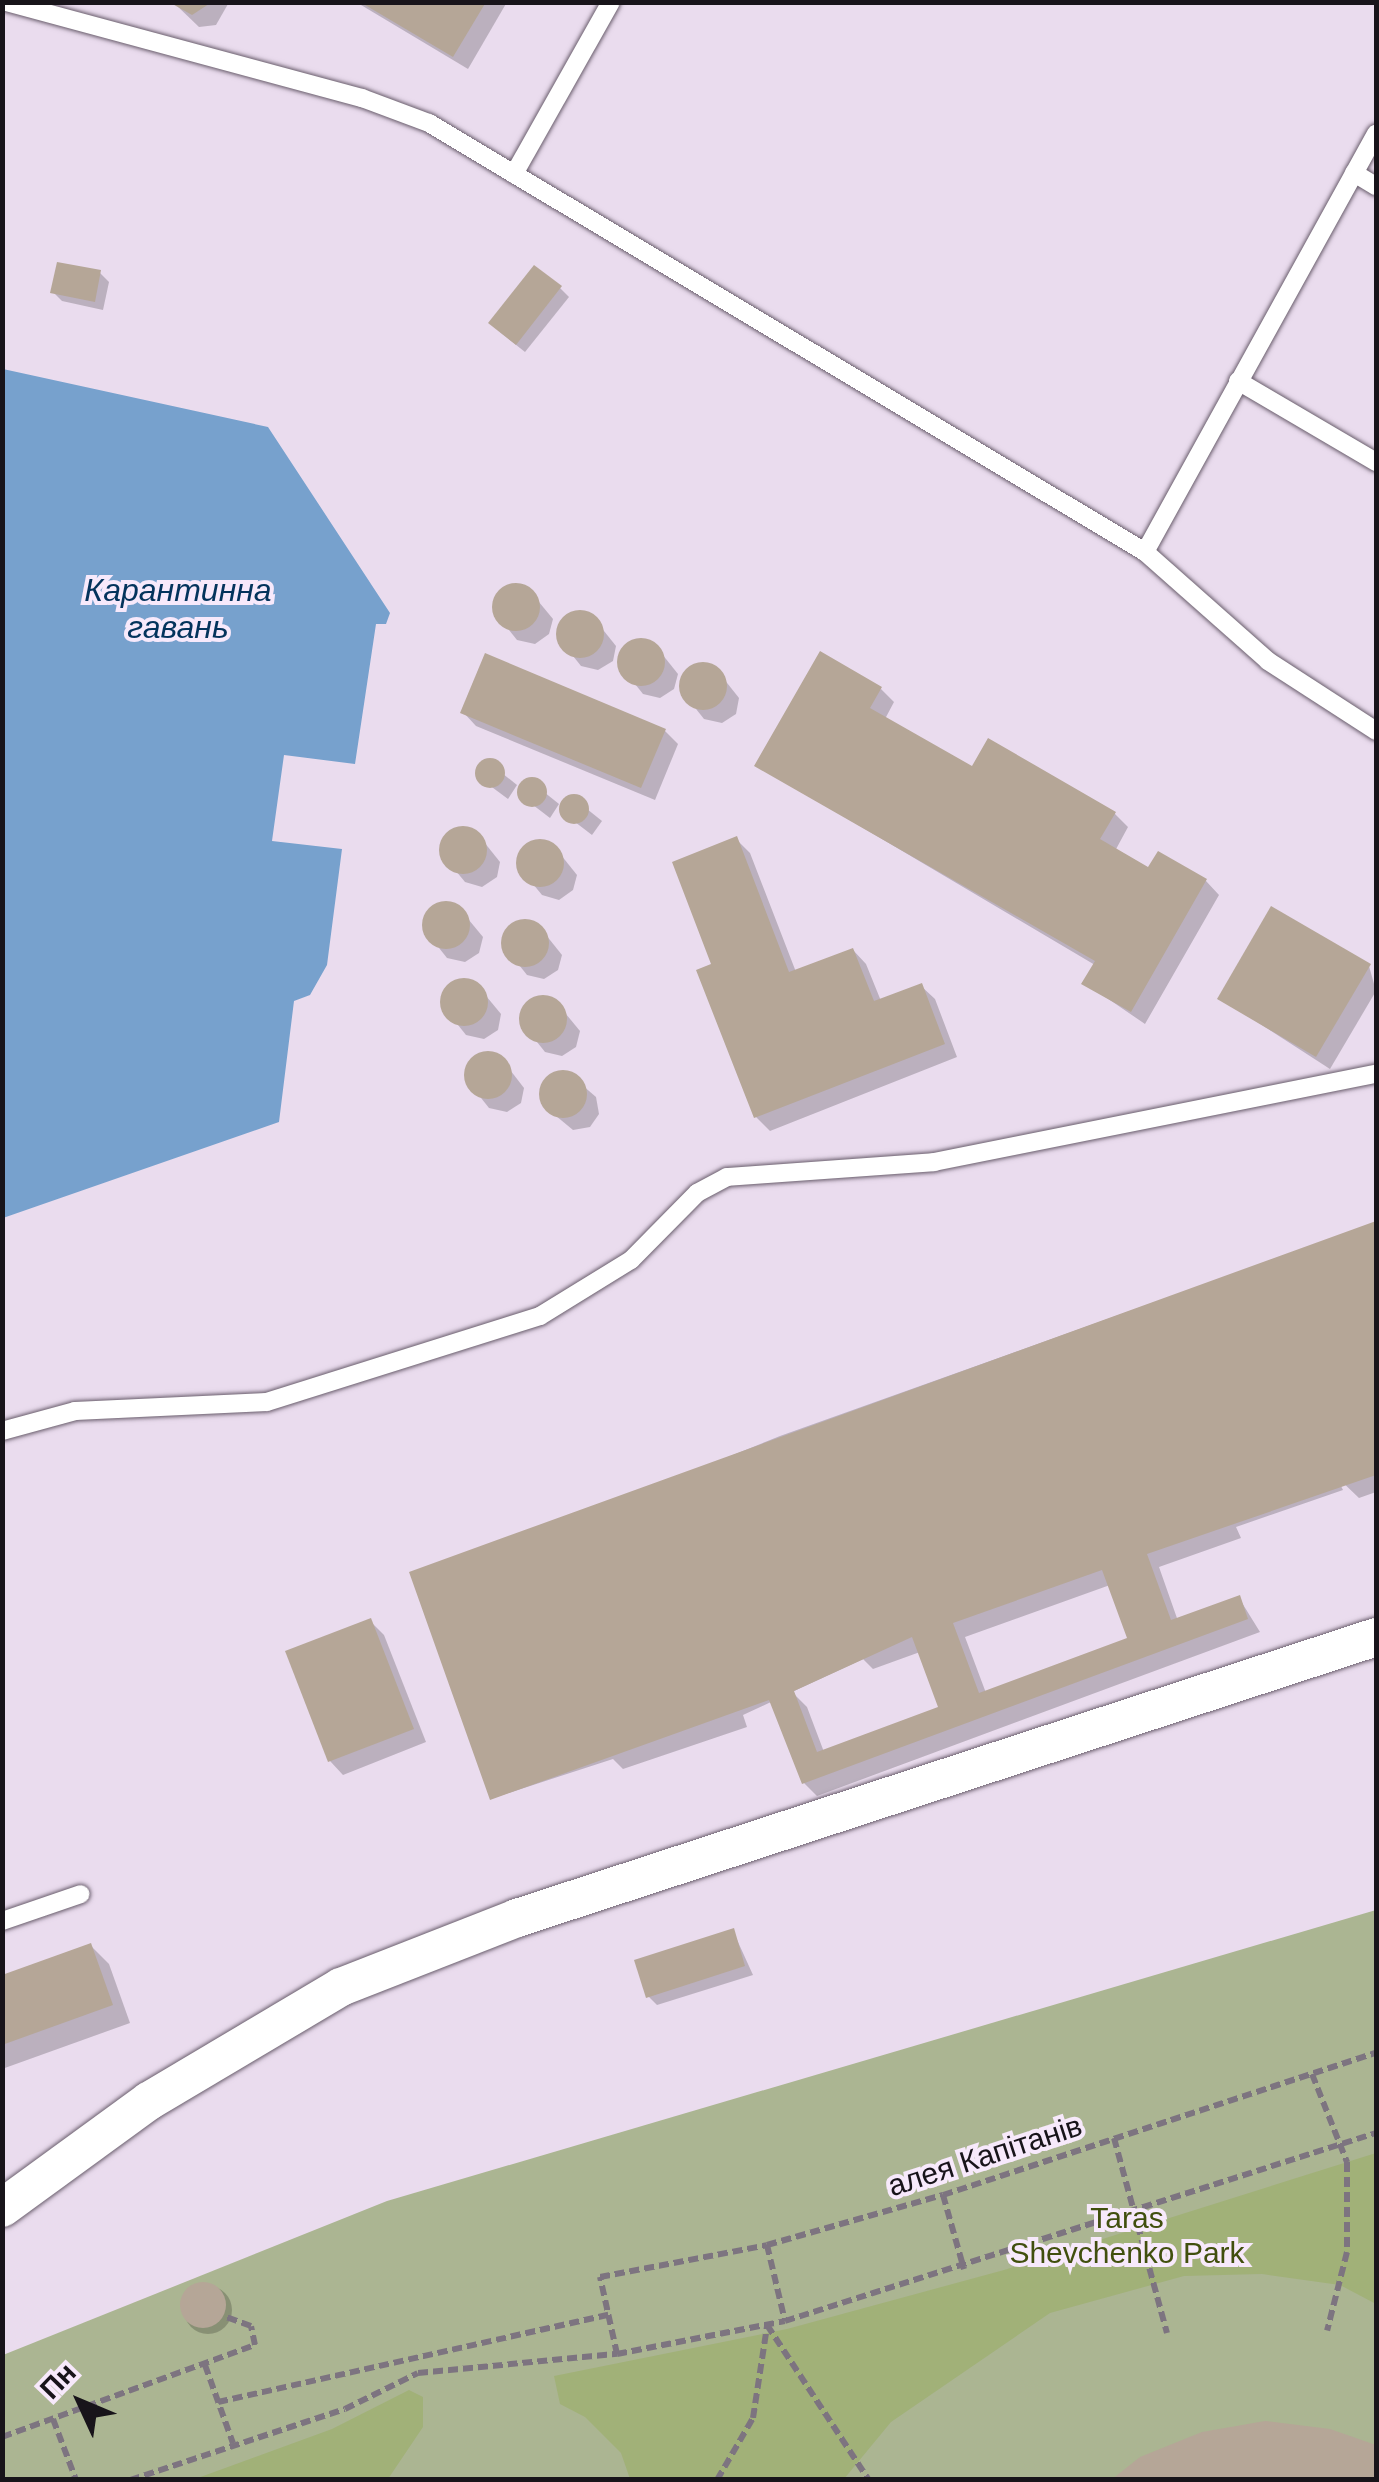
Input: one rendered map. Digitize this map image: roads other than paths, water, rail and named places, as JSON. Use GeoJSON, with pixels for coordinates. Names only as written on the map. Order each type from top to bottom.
{"type":"FeatureCollection","features":[{"type":"Feature","properties":{"kind":"street"},"geometry":{"type":"LineString","coordinates":[[2,2208],[149,2101],[341,1987],[518,1918],[1376,1637]]}},
{"type":"Feature","properties":{"kind":"lane"},"geometry":{"type":"LineString","coordinates":[[6,2],[362,98],[429,123],[1146,552],[1268,660],[1376,732]]}},
{"type":"Feature","properties":{"kind":"lane"},"geometry":{"type":"LineString","coordinates":[[514,174],[611,2]]}},
{"type":"Feature","properties":{"kind":"lane"},"geometry":{"type":"LineString","coordinates":[[1146,552],[1376,134]]}},
{"type":"Feature","properties":{"kind":"lane"},"geometry":{"type":"LineString","coordinates":[[1354,173],[1376,186]]}},
{"type":"Feature","properties":{"kind":"lane"},"geometry":{"type":"LineString","coordinates":[[1238,381],[1376,462]]}},
{"type":"Feature","properties":{"kind":"lane"},"geometry":{"type":"LineString","coordinates":[[2,1431],[75,1411],[267,1402],[540,1316],[631,1260],[697,1193],[727,1178],[934,1162],[1376,1074]]}},
{"type":"Feature","properties":{"kind":"lane"},"geometry":{"type":"LineString","coordinates":[[2,1922],[81,1894]]}},
{"type":"Feature","properties":{"kind":"water","name":"Карантинна гавань"},"geometry":{"type":"Polygon","coordinates":[[[3,369],[268,427],[390,613],[386,624],[376,624],[355,764],[284,755],[272,841],[342,849],[327,965],[310,995],[294,1001],[279,1122],[3,1218],[3,369]]]}},
{"type":"Feature","properties":{"kind":"park label","name":"Taras Shevchenko Park"},"geometry":{"type":"Point","coordinates":[1127,2235]}}]}
